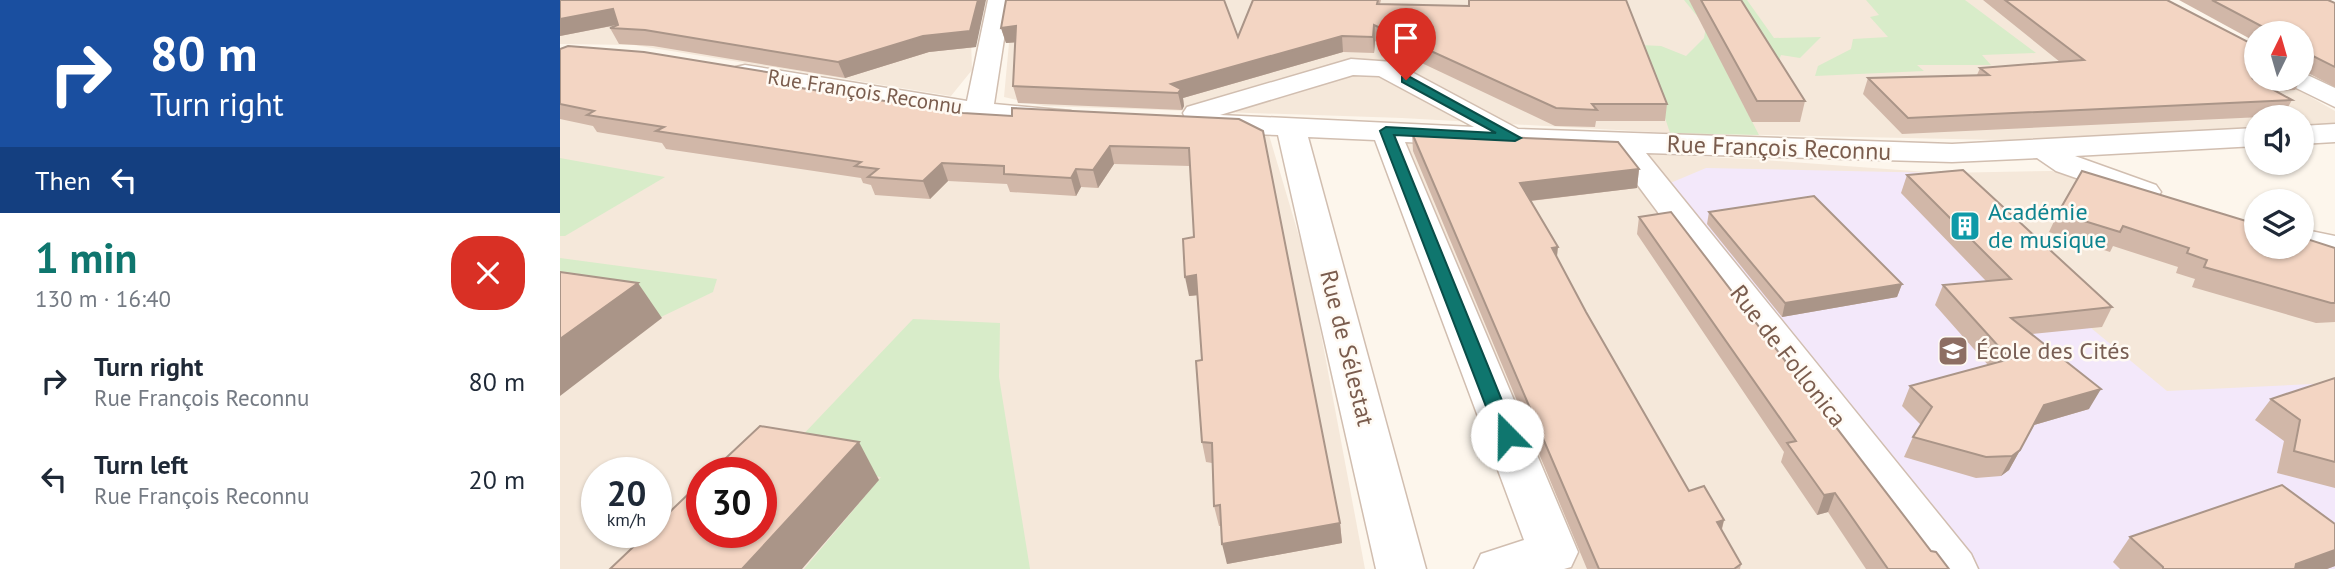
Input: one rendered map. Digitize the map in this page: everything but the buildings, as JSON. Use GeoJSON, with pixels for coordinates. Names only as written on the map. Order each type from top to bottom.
{"type":"FeatureCollection","features":[{"type":"Feature","properties":{"kind":"street"},"geometry":{"type":"LineString","coordinates":[[979,111],[999,0]]}},
{"type":"Feature","properties":{"kind":"street","name":"Rue François Reconnu"},"geometry":{"type":"LineString","coordinates":[[1515,138],[1384,68],[1350,67],[1171,121],[1386,131],[1515,138],[1622,143],[1952,153],[2244,138]]}},
{"type":"Feature","properties":{"kind":"street","name":"Rue François Reconnu"},"geometry":{"type":"LineString","coordinates":[[722,69],[979,111],[1089,118]]}},
{"type":"Feature","properties":{"kind":"street"},"geometry":{"type":"LineString","coordinates":[[2314,87],[2335,99]]}},
{"type":"Feature","properties":{"kind":"street","name":"Rue de Sélestat"},"geometry":{"type":"LineString","coordinates":[[1291,127],[1401,569]]}},
{"type":"Feature","properties":{"kind":"street"},"geometry":{"type":"LineString","coordinates":[[1386,131],[1553,552],[1499,569]]}},
{"type":"Feature","properties":{"kind":"street"},"geometry":{"type":"LineString","coordinates":[[2314,134],[2335,133]]}},
{"type":"Feature","properties":{"kind":"street","name":"Rue de Follonica"},"geometry":{"type":"LineString","coordinates":[[1622,143],[1953,569]]}},
{"type":"Feature","properties":{"kind":"street"},"geometry":{"type":"LineString","coordinates":[[2044,149],[2067,164],[2180,202]]}},
{"type":"Feature","properties":{"kind":"street"},"geometry":{"type":"LineString","coordinates":[[2314,242],[2335,246]]}},
{"type":"Feature","properties":{"kind":"shaded area"},"geometry":{"type":"Polygon","coordinates":[[[560,0],[971,39],[972,70],[951,96],[634,45],[560,44],[560,0]]]}},
{"type":"Feature","properties":{"kind":"shaded area"},"geometry":{"type":"Polygon","coordinates":[[[1013,0],[2141,0],[2244,71],[2244,91],[2300,91],[2335,111],[2335,124],[2314,125],[2314,105],[2244,105],[2244,130],[2044,141],[1670,133],[1402,118],[1044,106],[1004,97],[1013,0]]]}},
{"type":"Feature","properties":{"kind":"shaded area"},"geometry":{"type":"Polygon","coordinates":[[[560,59],[1071,129],[1269,135],[1309,270],[1365,569],[560,569],[560,59]]]}},
{"type":"Feature","properties":{"kind":"shaded area"},"geometry":{"type":"Polygon","coordinates":[[[1403,141],[1764,160],[1941,173],[2052,171],[2171,209],[2244,242],[2244,259],[2314,259],[2314,253],[2335,255],[2335,569],[1517,569],[1552,552],[1403,141]]]}},
{"type":"Feature","properties":{"kind":"shaded area","name":"École des Cités"},"geometry":{"type":"Polygon","coordinates":[[[1706,168],[1941,173],[2079,318],[2167,391],[2335,383],[2335,569],[1964,569],[1656,189],[1706,168]]]}},
{"type":"Feature","properties":{"kind":"green space"},"geometry":{"type":"Polygon","coordinates":[[[1684,0],[1747,0],[1774,38],[1821,37],[1800,58],[1781,55],[1776,69],[1727,73],[1759,135],[1670,133],[1650,72],[1580,42],[1661,46],[1686,56],[1704,38],[1706,27],[1684,0]]]}},
{"type":"Feature","properties":{"kind":"green space"},"geometry":{"type":"Polygon","coordinates":[[[1866,0],[1965,0],[2036,53],[1982,55],[1991,65],[1917,65],[1924,71],[1815,76],[1818,66],[1851,49],[1853,39],[1888,37],[1870,17],[1879,15],[1866,0]]]}},
{"type":"Feature","properties":{"kind":"green space"},"geometry":{"type":"Polygon","coordinates":[[[560,158],[665,177],[565,236],[560,236],[560,158]]]}},
{"type":"Feature","properties":{"kind":"green space"},"geometry":{"type":"Polygon","coordinates":[[[560,258],[717,279],[713,292],[661,317],[590,305],[560,325],[560,258]]]}},
{"type":"Feature","properties":{"kind":"green space"},"geometry":{"type":"Polygon","coordinates":[[[913,319],[1000,323],[999,377],[1030,569],[804,569],[881,477],[777,462],[913,319]]]}},
{"type":"Feature","properties":{"kind":"place","name":"Académie de musique"},"geometry":{"type":"Point","coordinates":[1965,226]}},
{"type":"Feature","properties":{"kind":"place","name":"École des Cités"},"geometry":{"type":"Point","coordinates":[1953,351]}},
{"type":"Feature","properties":{"kind":"route"},"geometry":{"type":"LineString","coordinates":[[1406,80],[1515,138],[1386,131],[1507,435]]}}]}
